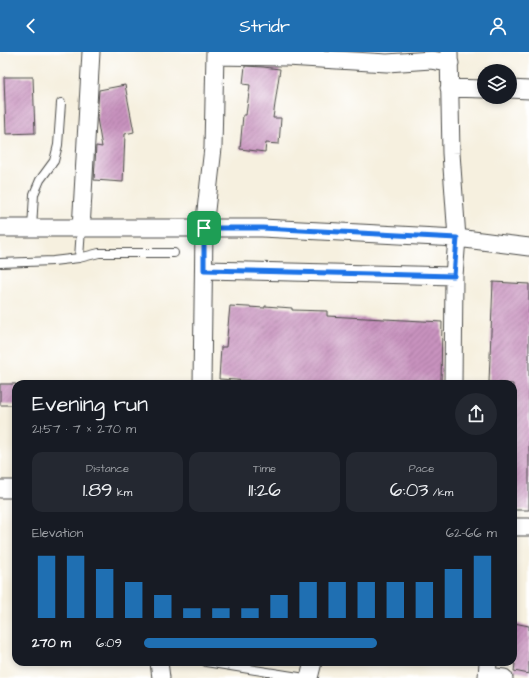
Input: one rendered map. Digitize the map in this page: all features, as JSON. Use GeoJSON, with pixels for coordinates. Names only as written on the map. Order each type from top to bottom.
{"type":"FeatureCollection","features":[{"type":"Feature","properties":{"kind":"street"},"geometry":{"type":"LineString","coordinates":[[81,229],[91,52]]}},
{"type":"Feature","properties":{"kind":"street"},"geometry":{"type":"LineString","coordinates":[[202,380],[204,228],[213,148],[215,54],[386,63],[449,58],[452,160],[457,238],[454,276],[453,380]]}},
{"type":"Feature","properties":{"kind":"street"},"geometry":{"type":"LineString","coordinates":[[449,88],[477,89]]}},
{"type":"Feature","properties":{"kind":"street"},"geometry":{"type":"LineString","coordinates":[[517,89],[529,90]]}},
{"type":"Feature","properties":{"kind":"street"},"geometry":{"type":"LineString","coordinates":[[0,228],[262,228],[457,238],[529,247]]}},
{"type":"Feature","properties":{"kind":"street"},"geometry":{"type":"LineString","coordinates":[[204,270],[454,276]]}},
{"type":"Feature","properties":{"kind":"street"},"geometry":{"type":"LineString","coordinates":[[0,489],[12,490]]}},
{"type":"Feature","properties":{"kind":"street"},"geometry":{"type":"LineString","coordinates":[[517,527],[529,527]]}},
{"type":"Feature","properties":{"kind":"street"},"geometry":{"type":"LineString","coordinates":[[160,666],[161,678]]}},
{"type":"Feature","properties":{"kind":"street"},"geometry":{"type":"LineString","coordinates":[[309,678],[312,666]]}},
{"type":"Feature","properties":{"kind":"lane"},"geometry":{"type":"LineString","coordinates":[[32,228],[34,194],[40,180],[54,161],[58,145],[61,103]]}},
{"type":"Feature","properties":{"kind":"lane"},"geometry":{"type":"LineString","coordinates":[[79,258],[81,229]]}},
{"type":"Feature","properties":{"kind":"lane"},"geometry":{"type":"LineString","coordinates":[[0,263],[53,261],[79,258],[98,253],[174,253]]}},
{"type":"Feature","properties":{"kind":"lane"},"geometry":{"type":"LineString","coordinates":[[231,666],[305,678]]}},
{"type":"Feature","properties":{"kind":"building"},"geometry":{"type":"Polygon","coordinates":[[[245,66],[280,69],[273,118],[281,118],[279,144],[266,143],[265,152],[240,149],[243,115],[246,115],[250,85],[243,84],[245,66]]]}},
{"type":"Feature","properties":{"kind":"building"},"geometry":{"type":"Polygon","coordinates":[[[4,77],[33,77],[35,133],[6,134],[4,77]]]}},
{"type":"Feature","properties":{"kind":"building"},"geometry":{"type":"Polygon","coordinates":[[[125,85],[134,132],[125,134],[123,182],[94,180],[96,146],[102,147],[97,118],[99,90],[125,85]]]}},
{"type":"Feature","properties":{"kind":"building"},"geometry":{"type":"Polygon","coordinates":[[[493,282],[529,284],[529,510],[517,510],[517,380],[489,380],[493,282]]]}},
{"type":"Feature","properties":{"kind":"building"},"geometry":{"type":"Polygon","coordinates":[[[230,306],[265,308],[265,306],[292,308],[292,310],[327,311],[327,316],[442,322],[441,380],[219,379],[221,347],[226,347],[230,306]]]}},
{"type":"Feature","properties":{"kind":"building"},"geometry":{"type":"Polygon","coordinates":[[[0,384],[12,384],[12,405],[0,405],[0,384]]]}},
{"type":"Feature","properties":{"kind":"building"},"geometry":{"type":"Polygon","coordinates":[[[517,624],[529,626],[529,674],[514,671],[515,666],[517,666],[517,624]]]}},
{"type":"Feature","properties":{"kind":"route"},"geometry":{"type":"LineString","coordinates":[[204,228],[262,228],[457,238],[454,276],[204,270],[204,228]]}}]}
